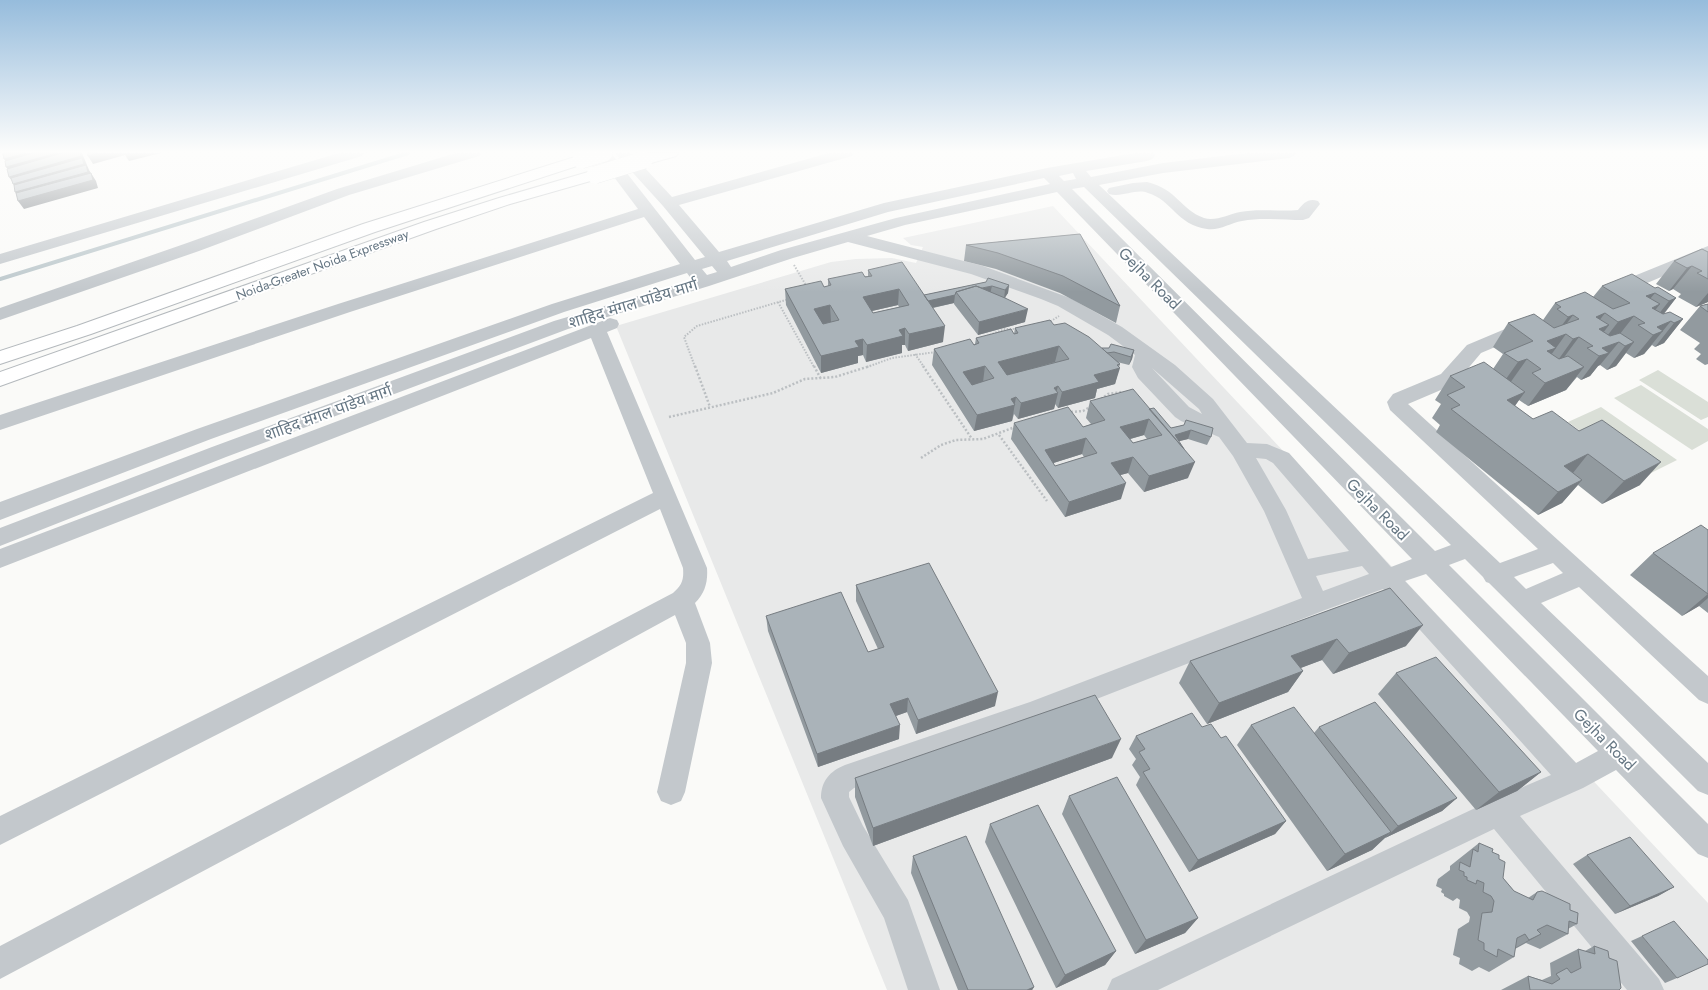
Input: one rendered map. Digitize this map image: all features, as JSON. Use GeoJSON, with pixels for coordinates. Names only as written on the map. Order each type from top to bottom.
{"type":"FeatureCollection","features":[{"type":"Feature","properties":{"kind":"highway","name":"Noida-Greater Noida Expressway"},"geometry":{"type":"LineString","coordinates":[[0,358],[84,330],[369,228],[459,199]]}},
{"type":"Feature","properties":{"kind":"highway","name":"Noida-Greater Noida Expressway"},"geometry":{"type":"LineString","coordinates":[[0,379],[378,243],[511,199]]}},
{"type":"Feature","properties":{"kind":"street"},"geometry":{"type":"LineString","coordinates":[[0,244],[154,199]]}},
{"type":"Feature","properties":{"kind":"street"},"geometry":{"type":"LineString","coordinates":[[0,259],[201,199]]}},
{"type":"Feature","properties":{"kind":"street"},"geometry":{"type":"LineString","coordinates":[[0,314],[323,199]]}},
{"type":"Feature","properties":{"kind":"street"},"geometry":{"type":"LineString","coordinates":[[638,199],[703,282]]}},
{"type":"Feature","properties":{"kind":"street"},"geometry":{"type":"LineString","coordinates":[[665,199],[729,274]]}},
{"type":"Feature","properties":{"kind":"street"},"geometry":{"type":"LineString","coordinates":[[669,203],[683,199]]}},
{"type":"Feature","properties":{"kind":"street"},"geometry":{"type":"LineString","coordinates":[[0,511],[204,434],[558,308],[884,208],[937,199]]}},
{"type":"Feature","properties":{"kind":"street","name":"शाहिद मंगल पांडेय मार्ग"},"geometry":{"type":"LineString","coordinates":[[0,537],[219,452],[553,327],[729,274],[788,254],[983,199]]}},
{"type":"Feature","properties":{"kind":"street","name":"Gejha Road"},"geometry":{"type":"LineString","coordinates":[[1073,199],[1708,844]]}},
{"type":"Feature","properties":{"kind":"street","name":"Gejha Road"},"geometry":{"type":"LineString","coordinates":[[1110,199],[1269,346],[1468,549],[1506,571],[1532,596],[1708,782]]}},
{"type":"Feature","properties":{"kind":"street"},"geometry":{"type":"LineString","coordinates":[[1168,199],[1191,219],[1206,224],[1226,222],[1242,216],[1303,215],[1312,204]]}},
{"type":"Feature","properties":{"kind":"street"},"geometry":{"type":"LineString","coordinates":[[0,423],[344,308],[647,211]]}},
{"type":"Feature","properties":{"kind":"street"},"geometry":{"type":"LineString","coordinates":[[849,236],[977,270],[1064,302],[1115,331],[1177,377],[1206,404],[1241,451],[1276,510],[1316,603]]}},
{"type":"Feature","properties":{"kind":"street"},"geometry":{"type":"LineString","coordinates":[[1598,297],[1708,251]]}},
{"type":"Feature","properties":{"kind":"street"},"geometry":{"type":"LineString","coordinates":[[1037,291],[1039,302],[1060,316],[1102,336],[1139,348]]}},
{"type":"Feature","properties":{"kind":"street"},"geometry":{"type":"LineString","coordinates":[[0,559],[639,313],[646,310],[662,294]]}},
{"type":"Feature","properties":{"kind":"street"},"geometry":{"type":"LineString","coordinates":[[1540,322],[1474,349],[1468,354],[1453,375],[1448,379],[1400,399],[1397,402],[1400,410],[1583,575],[1708,692]]}},
{"type":"Feature","properties":{"kind":"street"},"geometry":{"type":"LineString","coordinates":[[0,964],[682,600],[692,590],[696,580],[695,568],[597,329]]}},
{"type":"Feature","properties":{"kind":"street"},"geometry":{"type":"LineString","coordinates":[[1269,346],[1506,571],[1557,552]]}},
{"type":"Feature","properties":{"kind":"street"},"geometry":{"type":"LineString","coordinates":[[1139,348],[1143,370],[1152,381],[1188,416],[1227,432]]}},
{"type":"Feature","properties":{"kind":"street"},"geometry":{"type":"LineString","coordinates":[[1241,451],[1267,451],[1277,455],[1386,577],[1573,779]]}},
{"type":"Feature","properties":{"kind":"street"},"geometry":{"type":"LineString","coordinates":[[0,831],[666,496]]}},
{"type":"Feature","properties":{"kind":"street"},"geometry":{"type":"LineString","coordinates":[[924,990],[897,911],[853,836],[835,798],[835,790],[838,784],[853,774],[1031,713],[1316,603],[1468,549]]}},
{"type":"Feature","properties":{"kind":"street"},"geometry":{"type":"LineString","coordinates":[[1302,570],[1367,556]]}},
{"type":"Feature","properties":{"kind":"street"},"geometry":{"type":"LineString","coordinates":[[1583,575],[1532,596],[1708,762]]}},
{"type":"Feature","properties":{"kind":"street"},"geometry":{"type":"LineString","coordinates":[[671,792],[699,663],[698,643],[682,600]]}},
{"type":"Feature","properties":{"kind":"street"},"geometry":{"type":"LineString","coordinates":[[1123,990],[1498,812],[1573,779],[1619,754]]}},
{"type":"Feature","properties":{"kind":"street"},"geometry":{"type":"LineString","coordinates":[[1498,812],[1648,990]]}},
{"type":"Feature","properties":{"kind":"path"},"geometry":{"type":"LineString","coordinates":[[788,254],[810,292]]}},
{"type":"Feature","properties":{"kind":"path"},"geometry":{"type":"LineString","coordinates":[[710,407],[684,338],[698,326],[791,298]]}},
{"type":"Feature","properties":{"kind":"path"},"geometry":{"type":"LineString","coordinates":[[778,302],[821,379]]}},
{"type":"Feature","properties":{"kind":"path"},"geometry":{"type":"LineString","coordinates":[[1043,326],[1060,316]]}},
{"type":"Feature","properties":{"kind":"path"},"geometry":{"type":"LineString","coordinates":[[981,339],[1005,329],[1022,329]]}},
{"type":"Feature","properties":{"kind":"path"},"geometry":{"type":"LineString","coordinates":[[669,417],[773,394],[805,379],[835,377],[892,358],[915,354],[942,352]]}},
{"type":"Feature","properties":{"kind":"path"},"geometry":{"type":"LineString","coordinates":[[915,354],[972,440]]}},
{"type":"Feature","properties":{"kind":"path"},"geometry":{"type":"LineString","coordinates":[[1098,402],[1108,394],[1138,391],[1152,381]]}},
{"type":"Feature","properties":{"kind":"path"},"geometry":{"type":"LineString","coordinates":[[1068,412],[1083,411],[1093,406]]}},
{"type":"Feature","properties":{"kind":"path"},"geometry":{"type":"LineString","coordinates":[[1035,418],[1044,414],[1055,414]]}},
{"type":"Feature","properties":{"kind":"path"},"geometry":{"type":"LineString","coordinates":[[922,458],[941,445],[956,440],[983,439],[999,435],[1018,426]]}},
{"type":"Feature","properties":{"kind":"path"},"geometry":{"type":"LineString","coordinates":[[999,435],[1047,501]]}},
{"type":"Feature","properties":{"kind":"shaded area"},"geometry":{"type":"Polygon","coordinates":[[[1053,206],[1708,903],[1708,990],[887,990],[616,326],[831,262],[856,259],[892,258],[916,263],[923,247],[911,245],[903,238],[1053,206]]]}},
{"type":"Feature","properties":{"kind":"shaded area"},"geometry":{"type":"Polygon","coordinates":[[[1658,370],[1708,402],[1708,417],[1701,420],[1639,380],[1658,370]]]}},
{"type":"Feature","properties":{"kind":"shaded area"},"geometry":{"type":"Polygon","coordinates":[[[1641,385],[1708,429],[1708,441],[1692,450],[1614,398],[1641,385]]]}},
{"type":"Feature","properties":{"kind":"shaded area"},"geometry":{"type":"Polygon","coordinates":[[[1601,407],[1677,460],[1643,477],[1568,422],[1601,407]]]}},
{"type":"Feature","properties":{"kind":"building"},"geometry":{"type":"Polygon","coordinates":[[[1080,234],[1120,306],[1063,276],[998,253],[966,245],[1080,234]]]}},
{"type":"Feature","properties":{"kind":"building"},"geometry":{"type":"Polygon","coordinates":[[[1702,249],[1708,252],[1708,279],[1697,273],[1702,271],[1692,266],[1687,268],[1674,261],[1702,249]]]}},
{"type":"Feature","properties":{"kind":"building"},"geometry":{"type":"Polygon","coordinates":[[[902,262],[945,326],[909,334],[905,328],[899,330],[903,336],[867,345],[863,339],[855,341],[859,347],[821,356],[785,289],[821,281],[824,287],[831,285],[828,279],[862,272],[865,277],[872,276],[868,270],[902,262]],[[899,289],[863,297],[873,313],[909,305],[899,289]],[[830,305],[814,309],[823,324],[839,320],[830,305]]]}},
{"type":"Feature","properties":{"kind":"building"},"geometry":{"type":"Polygon","coordinates":[[[1632,274],[1655,288],[1658,287],[1676,298],[1669,301],[1655,293],[1646,296],[1660,304],[1652,308],[1663,314],[1670,312],[1683,319],[1674,323],[1671,321],[1657,327],[1663,331],[1653,335],[1638,325],[1645,323],[1634,316],[1618,322],[1605,313],[1596,317],[1609,325],[1599,329],[1610,336],[1620,333],[1634,342],[1625,346],[1619,342],[1602,348],[1609,353],[1599,356],[1587,348],[1593,346],[1579,337],[1573,339],[1566,334],[1547,341],[1556,348],[1547,351],[1559,359],[1568,356],[1584,367],[1545,383],[1532,373],[1541,369],[1527,359],[1518,362],[1504,353],[1533,341],[1508,323],[1534,314],[1554,328],[1579,319],[1573,315],[1568,317],[1557,309],[1561,307],[1555,303],[1585,292],[1613,309],[1630,303],[1602,286],[1632,274]]]}},
{"type":"Feature","properties":{"kind":"building"},"geometry":{"type":"Polygon","coordinates":[[[988,278],[1009,285],[1005,290],[992,286],[982,288],[976,286],[956,292],[955,295],[928,301],[924,295],[986,282],[988,278]]]}},
{"type":"Feature","properties":{"kind":"building"},"geometry":{"type":"Polygon","coordinates":[[[976,286],[1028,309],[979,322],[956,292],[976,286]]]}},
{"type":"Feature","properties":{"kind":"building"},"geometry":{"type":"Polygon","coordinates":[[[1708,304],[1708,312],[1700,306],[1708,304]]]}},
{"type":"Feature","properties":{"kind":"building"},"geometry":{"type":"Polygon","coordinates":[[[1050,320],[1054,325],[1065,323],[1089,337],[1120,364],[1117,365],[1120,368],[1094,375],[1099,382],[1062,392],[1058,386],[1054,388],[1058,393],[1021,403],[1016,397],[1011,399],[1015,405],[977,415],[934,349],[970,339],[974,345],[979,343],[976,338],[1011,329],[1014,334],[1018,333],[1015,328],[1050,320]],[[1059,346],[998,362],[1007,375],[1069,359],[1059,346]],[[985,366],[963,372],[972,385],[994,378],[985,366]]]}},
{"type":"Feature","properties":{"kind":"building"},"geometry":{"type":"Polygon","coordinates":[[[1111,344],[1134,350],[1131,357],[1114,352],[1107,353],[1102,348],[1109,348],[1111,344]]]}},
{"type":"Feature","properties":{"kind":"building"},"geometry":{"type":"Polygon","coordinates":[[[1484,362],[1525,392],[1507,400],[1533,419],[1552,411],[1579,431],[1602,420],[1661,462],[1624,481],[1588,454],[1564,466],[1582,480],[1558,492],[1451,409],[1460,405],[1447,395],[1465,387],[1450,376],[1484,362]]]}},
{"type":"Feature","properties":{"kind":"building"},"geometry":{"type":"Polygon","coordinates":[[[1133,389],[1195,462],[1149,476],[1133,457],[1111,463],[1126,483],[1069,502],[1014,423],[1068,407],[1083,427],[1105,420],[1090,401],[1133,389]],[[1149,419],[1120,427],[1133,443],[1162,435],[1149,419]],[[1086,438],[1045,450],[1055,466],[1097,453],[1086,438]]]}},
{"type":"Feature","properties":{"kind":"building"},"geometry":{"type":"Polygon","coordinates":[[[1154,408],[1171,428],[1184,425],[1186,420],[1213,428],[1211,437],[1191,430],[1175,435],[1184,449],[1149,409],[1154,408]]]}},
{"type":"Feature","properties":{"kind":"building"},"geometry":{"type":"Polygon","coordinates":[[[1701,525],[1708,530],[1708,594],[1653,553],[1701,525]]]}},
{"type":"Feature","properties":{"kind":"building"},"geometry":{"type":"Polygon","coordinates":[[[929,563],[998,692],[918,720],[908,698],[890,704],[900,725],[817,754],[766,616],[841,592],[868,652],[884,647],[856,585],[929,563]]]}},
{"type":"Feature","properties":{"kind":"building"},"geometry":{"type":"Polygon","coordinates":[[[1390,588],[1423,625],[1349,653],[1337,639],[1291,656],[1303,671],[1219,703],[1190,661],[1390,588]]]}},
{"type":"Feature","properties":{"kind":"building"},"geometry":{"type":"Polygon","coordinates":[[[1436,657],[1541,772],[1499,792],[1396,673],[1436,657]]]}},
{"type":"Feature","properties":{"kind":"building"},"geometry":{"type":"Polygon","coordinates":[[[1095,695],[1121,739],[873,828],[855,778],[1095,695]]]}},
{"type":"Feature","properties":{"kind":"building"},"geometry":{"type":"Polygon","coordinates":[[[1375,702],[1457,798],[1398,826],[1319,727],[1375,702]]]}},
{"type":"Feature","properties":{"kind":"building"},"geometry":{"type":"Polygon","coordinates":[[[1294,707],[1391,832],[1345,854],[1251,725],[1294,707]]]}},
{"type":"Feature","properties":{"kind":"building"},"geometry":{"type":"Polygon","coordinates":[[[1192,713],[1202,727],[1211,724],[1221,738],[1226,736],[1286,821],[1198,860],[1143,772],[1150,769],[1139,752],[1145,749],[1136,736],[1192,713]]]}},
{"type":"Feature","properties":{"kind":"building"},"geometry":{"type":"Polygon","coordinates":[[[1117,777],[1198,918],[1146,940],[1069,796],[1117,777]]]}},
{"type":"Feature","properties":{"kind":"building"},"geometry":{"type":"Polygon","coordinates":[[[1038,805],[1116,951],[1065,975],[990,824],[1038,805]]]}},
{"type":"Feature","properties":{"kind":"building"},"geometry":{"type":"Polygon","coordinates":[[[966,836],[1034,987],[1027,990],[968,990],[913,856],[966,836]]]}},
{"type":"Feature","properties":{"kind":"building"},"geometry":{"type":"Polygon","coordinates":[[[1630,837],[1674,887],[1630,906],[1587,855],[1630,837]]]}},
{"type":"Feature","properties":{"kind":"building"},"geometry":{"type":"Polygon","coordinates":[[[1479,843],[1493,849],[1492,852],[1499,855],[1499,859],[1505,862],[1503,878],[1514,891],[1533,900],[1537,892],[1542,891],[1570,904],[1570,910],[1578,913],[1577,924],[1569,921],[1568,934],[1547,925],[1537,930],[1541,934],[1529,940],[1525,934],[1517,938],[1514,957],[1498,949],[1497,957],[1484,950],[1484,943],[1478,940],[1482,913],[1492,912],[1494,901],[1491,896],[1483,892],[1484,883],[1477,880],[1476,884],[1467,880],[1467,877],[1464,876],[1464,872],[1459,870],[1460,862],[1470,867],[1473,849],[1478,852],[1479,843]]]}},
{"type":"Feature","properties":{"kind":"building"},"geometry":{"type":"Polygon","coordinates":[[[1674,921],[1708,960],[1708,964],[1677,978],[1642,936],[1674,921]]]}},
{"type":"Feature","properties":{"kind":"building"},"geometry":{"type":"Polygon","coordinates":[[[1594,946],[1608,951],[1609,958],[1617,961],[1621,988],[1619,990],[1530,990],[1528,976],[1552,984],[1560,979],[1556,974],[1567,968],[1571,973],[1581,968],[1578,949],[1595,954],[1594,946]]]}},
{"type":"Feature","properties":{"kind":"waterway"},"geometry":{"type":"LineString","coordinates":[[0,279],[258,199]]}}]}
